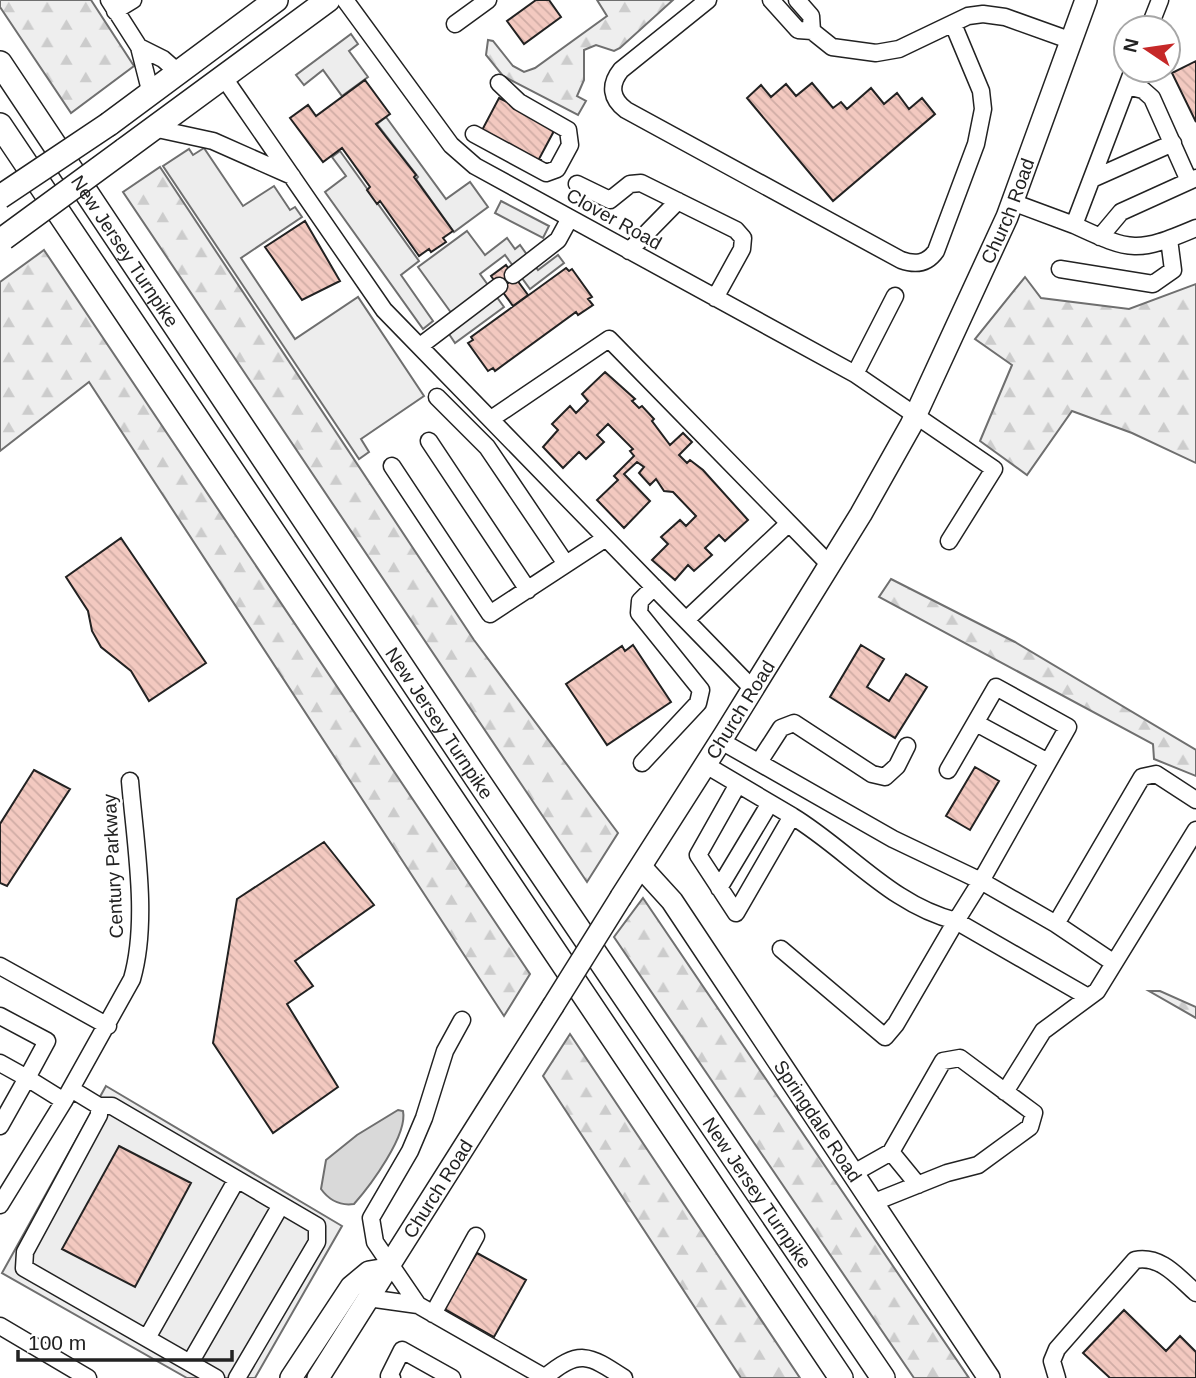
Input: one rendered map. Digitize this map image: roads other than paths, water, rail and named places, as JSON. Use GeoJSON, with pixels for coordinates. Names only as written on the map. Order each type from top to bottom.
{"type":"FeatureCollection","features":[{"type":"Feature","properties":{"kind":"highway"},"geometry":{"type":"LineString","coordinates":[[0,197],[46,169],[276,0]]}},
{"type":"Feature","properties":{"kind":"highway"},"geometry":{"type":"LineString","coordinates":[[2,239],[222,75],[328,0]]}},
{"type":"Feature","properties":{"kind":"highway","name":"New Jersey Turnpike"},"geometry":{"type":"LineString","coordinates":[[0,63],[477,779],[883,1378]]}},
{"type":"Feature","properties":{"kind":"highway","name":"New Jersey Turnpike"},"geometry":{"type":"LineString","coordinates":[[0,125],[841,1378]]}},
{"type":"Feature","properties":{"kind":"highway"},"geometry":{"type":"LineString","coordinates":[[0,208],[46,169]]}},
{"type":"Feature","properties":{"kind":"main road","name":"Church Road"},"geometry":{"type":"LineString","coordinates":[[318,1378],[721,741],[829,565],[916,415],[1012,202],[1086,0]]}},
{"type":"Feature","properties":{"kind":"main road","name":"Springdale Road"},"geometry":{"type":"LineString","coordinates":[[641,867],[672,901],[989,1378]]}},
{"type":"Feature","properties":{"kind":"main road"},"geometry":{"type":"LineString","coordinates":[[291,1378],[351,1287],[369,1272],[388,1267]]}},
{"type":"Feature","properties":{"kind":"street"},"geometry":{"type":"LineString","coordinates":[[133,0],[112,6],[139,47],[151,94]]}},
{"type":"Feature","properties":{"kind":"street","name":"Clover Road"},"geometry":{"type":"LineString","coordinates":[[345,0],[460,154],[475,166],[855,374],[994,468],[949,541]]}},
{"type":"Feature","properties":{"kind":"street"},"geometry":{"type":"LineString","coordinates":[[455,24],[488,0]]}},
{"type":"Feature","properties":{"kind":"street"},"geometry":{"type":"LineString","coordinates":[[708,0],[621,70],[613,86],[615,99],[626,110],[907,263],[927,261],[936,251],[982,120],[981,91],[953,24]]}},
{"type":"Feature","properties":{"kind":"street"},"geometry":{"type":"LineString","coordinates":[[771,0],[798,30],[812,31],[830,46],[876,53],[899,49],[972,15],[996,15],[1072,41]]}},
{"type":"Feature","properties":{"kind":"street"},"geometry":{"type":"LineString","coordinates":[[797,0],[811,16],[812,31]]}},
{"type":"Feature","properties":{"kind":"street"},"geometry":{"type":"LineString","coordinates":[[139,47],[163,59],[179,73]]}},
{"type":"Feature","properties":{"kind":"street"},"geometry":{"type":"LineString","coordinates":[[222,75],[295,177],[376,299],[752,688]]}},
{"type":"Feature","properties":{"kind":"street"},"geometry":{"type":"LineString","coordinates":[[474,134],[546,173],[557,169],[570,145],[570,134],[565,127],[519,102],[499,83]]}},
{"type":"Feature","properties":{"kind":"street"},"geometry":{"type":"LineString","coordinates":[[1074,225],[1128,84]]}},
{"type":"Feature","properties":{"kind":"street"},"geometry":{"type":"LineString","coordinates":[[1100,237],[1121,212],[1193,180],[1172,143],[1152,98],[1136,84]]}},
{"type":"Feature","properties":{"kind":"street"},"geometry":{"type":"LineString","coordinates":[[153,128],[213,141],[295,177]]}},
{"type":"Feature","properties":{"kind":"street"},"geometry":{"type":"LineString","coordinates":[[1092,179],[1172,143]]}},
{"type":"Feature","properties":{"kind":"street"},"geometry":{"type":"LineString","coordinates":[[577,184],[610,200],[636,181],[736,230],[743,238],[742,249],[715,298]]}},
{"type":"Feature","properties":{"kind":"street"},"geometry":{"type":"LineString","coordinates":[[629,251],[678,201]]}},
{"type":"Feature","properties":{"kind":"street"},"geometry":{"type":"LineString","coordinates":[[1012,202],[1130,248],[1154,246],[1196,228]]}},
{"type":"Feature","properties":{"kind":"street"},"geometry":{"type":"LineString","coordinates":[[513,275],[558,240],[570,218]]}},
{"type":"Feature","properties":{"kind":"street"},"geometry":{"type":"LineString","coordinates":[[1060,270],[1153,284],[1173,270],[1169,239]]}},
{"type":"Feature","properties":{"kind":"street"},"geometry":{"type":"LineString","coordinates":[[420,346],[499,286]]}},
{"type":"Feature","properties":{"kind":"street"},"geometry":{"type":"LineString","coordinates":[[855,374],[895,296]]}},
{"type":"Feature","properties":{"kind":"street"},"geometry":{"type":"LineString","coordinates":[[491,419],[609,340],[829,565]]}},
{"type":"Feature","properties":{"kind":"street"},"geometry":{"type":"LineString","coordinates":[[437,397],[487,447],[566,564]]}},
{"type":"Feature","properties":{"kind":"street"},"geometry":{"type":"LineString","coordinates":[[429,441],[527,590]]}},
{"type":"Feature","properties":{"kind":"street"},"geometry":{"type":"LineString","coordinates":[[392,466],[490,614],[606,538]]}},
{"type":"Feature","properties":{"kind":"street"},"geometry":{"type":"LineString","coordinates":[[686,620],[789,523]]}},
{"type":"Feature","properties":{"kind":"street"},"geometry":{"type":"LineString","coordinates":[[642,763],[698,703],[701,690],[639,613],[640,601],[654,587]]}},
{"type":"Feature","properties":{"kind":"street"},"geometry":{"type":"LineString","coordinates":[[781,949],[885,1037],[896,1024],[981,881],[1068,727],[996,687],[948,770]]}},
{"type":"Feature","properties":{"kind":"street"},"geometry":{"type":"LineString","coordinates":[[759,762],[781,728],[794,723],[872,774],[885,776],[897,766],[907,746]]}},
{"type":"Feature","properties":{"kind":"street"},"geometry":{"type":"LineString","coordinates":[[975,723],[1048,762]]}},
{"type":"Feature","properties":{"kind":"street"},"geometry":{"type":"LineString","coordinates":[[721,741],[893,839],[981,881],[1056,924],[1114,963]]}},
{"type":"Feature","properties":{"kind":"street"},"geometry":{"type":"LineString","coordinates":[[706,765],[813,828],[854,864],[932,915],[956,921],[1088,997]]}},
{"type":"Feature","properties":{"kind":"street"},"geometry":{"type":"LineString","coordinates":[[1056,924],[1142,778],[1156,774],[1196,800]]}},
{"type":"Feature","properties":{"kind":"street"},"geometry":{"type":"LineString","coordinates":[[450,797],[477,779]]}},
{"type":"Feature","properties":{"kind":"street","name":"Century Parkway"},"geometry":{"type":"LineString","coordinates":[[0,1205],[68,1095],[132,979],[140,941],[130,780]]}},
{"type":"Feature","properties":{"kind":"street"},"geometry":{"type":"LineString","coordinates":[[737,784],[698,855],[736,913],[792,816]]}},
{"type":"Feature","properties":{"kind":"street"},"geometry":{"type":"LineString","coordinates":[[719,888],[770,803]]}},
{"type":"Feature","properties":{"kind":"street"},"geometry":{"type":"LineString","coordinates":[[1005,1092],[1043,1031],[1097,991],[1196,830]]}},
{"type":"Feature","properties":{"kind":"street"},"geometry":{"type":"LineString","coordinates":[[0,966],[108,1026]]}},
{"type":"Feature","properties":{"kind":"street"},"geometry":{"type":"LineString","coordinates":[[0,1016],[47,1041],[0,1126]]}},
{"type":"Feature","properties":{"kind":"street"},"geometry":{"type":"LineString","coordinates":[[462,1020],[445,1051],[424,1118],[410,1151],[371,1218],[375,1241],[388,1267],[418,1305],[544,1378],[576,1357],[595,1358],[624,1378]]}},
{"type":"Feature","properties":{"kind":"street"},"geometry":{"type":"LineString","coordinates":[[852,1174],[891,1152],[943,1061],[960,1058],[1034,1113],[1030,1127],[978,1165],[872,1203]]}},
{"type":"Feature","properties":{"kind":"street"},"geometry":{"type":"LineString","coordinates":[[0,1063],[68,1095],[99,1106],[112,1106],[317,1226],[317,1242],[237,1378]]}},
{"type":"Feature","properties":{"kind":"street"},"geometry":{"type":"LineString","coordinates":[[99,1106],[99,1115],[25,1252],[24,1268],[216,1378]]}},
{"type":"Feature","properties":{"kind":"street"},"geometry":{"type":"LineString","coordinates":[[891,1152],[918,1185]]}},
{"type":"Feature","properties":{"kind":"street"},"geometry":{"type":"LineString","coordinates":[[147,1338],[237,1180]]}},
{"type":"Feature","properties":{"kind":"street"},"geometry":{"type":"LineString","coordinates":[[190,1363],[281,1205]]}},
{"type":"Feature","properties":{"kind":"street"},"geometry":{"type":"LineString","coordinates":[[433,1314],[475,1236]]}},
{"type":"Feature","properties":{"kind":"street"},"geometry":{"type":"LineString","coordinates":[[1057,1378],[1052,1361],[1057,1349],[1135,1260],[1147,1258],[1160,1263],[1196,1293]]}},
{"type":"Feature","properties":{"kind":"street"},"geometry":{"type":"LineString","coordinates":[[368,1298],[418,1305]]}},
{"type":"Feature","properties":{"kind":"street"},"geometry":{"type":"LineString","coordinates":[[0,1326],[88,1378]]}},
{"type":"Feature","properties":{"kind":"street"},"geometry":{"type":"LineString","coordinates":[[392,1378],[389,1376],[402,1350],[452,1378]]}}]}
